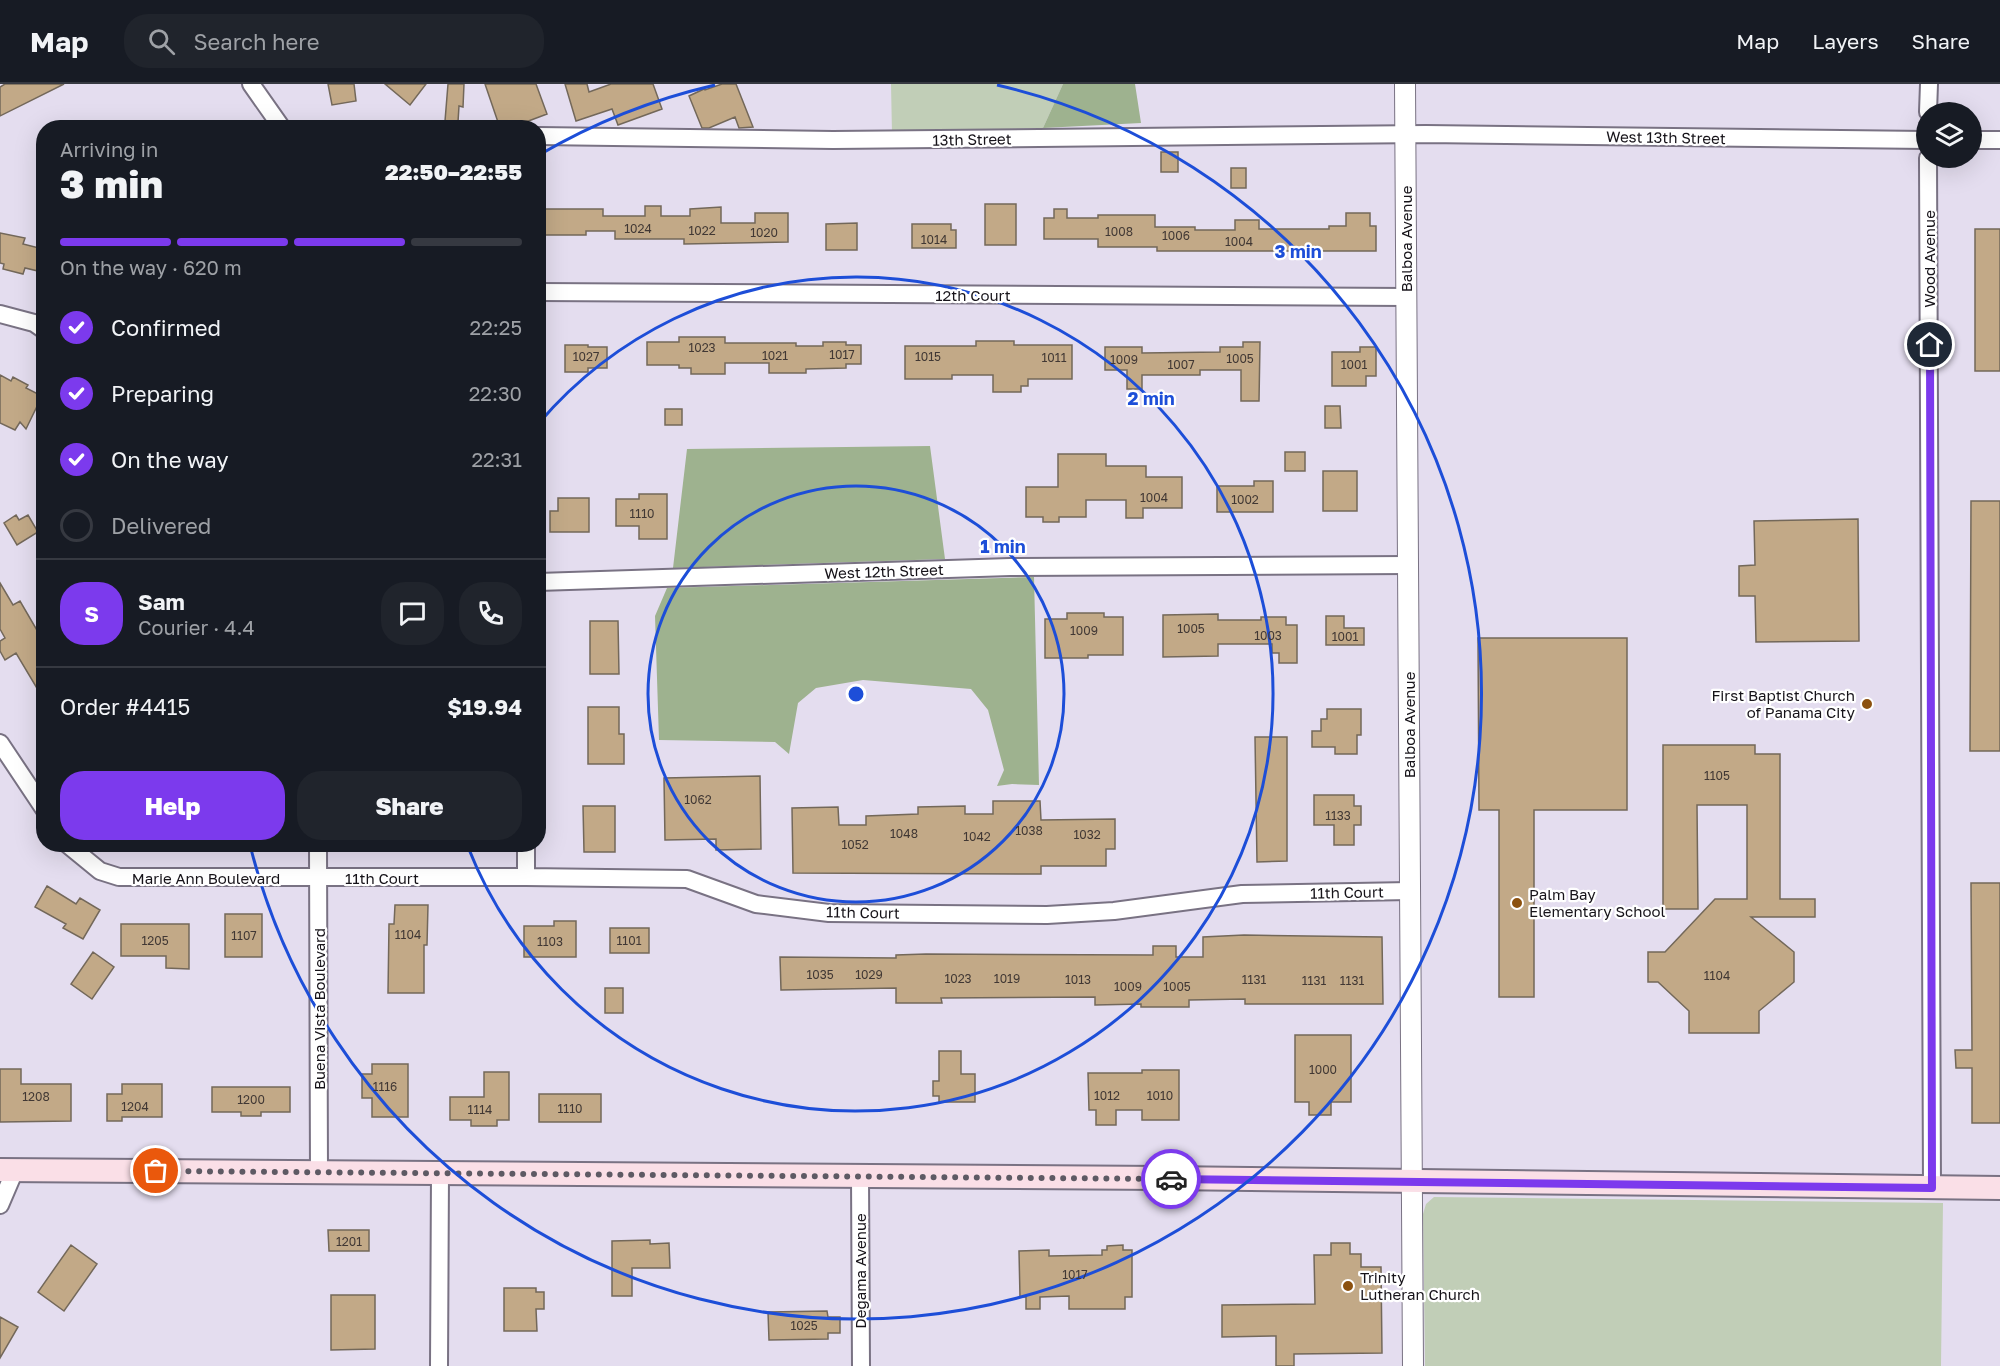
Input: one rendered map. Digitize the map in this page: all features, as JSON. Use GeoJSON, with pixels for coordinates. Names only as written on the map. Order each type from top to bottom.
{"type":"FeatureCollection","features":[{"type":"Feature","properties":{"kind":"main road"},"geometry":{"type":"LineString","coordinates":[[8,1170],[2000,1188]]}},
{"type":"Feature","properties":{"kind":"street"},"geometry":{"type":"LineString","coordinates":[[251,84],[276,120]]}},
{"type":"Feature","properties":{"kind":"street","name":"Balboa Avenue"},"geometry":{"type":"LineString","coordinates":[[1405,84],[1413,1366]]}},
{"type":"Feature","properties":{"kind":"street"},"geometry":{"type":"LineString","coordinates":[[1928,102],[1929,84]]}},
{"type":"Feature","properties":{"kind":"street","name":"13th Street"},"geometry":{"type":"LineString","coordinates":[[546,136],[833,140],[1406,134]]}},
{"type":"Feature","properties":{"kind":"street","name":"West 13th Street"},"geometry":{"type":"LineString","coordinates":[[1406,134],[1916,140]]}},
{"type":"Feature","properties":{"kind":"street"},"geometry":{"type":"LineString","coordinates":[[1982,140],[2000,140]]}},
{"type":"Feature","properties":{"kind":"street","name":"Wood Avenue"},"geometry":{"type":"LineString","coordinates":[[1928,168],[1932,1188]]}},
{"type":"Feature","properties":{"kind":"street","name":"12th Court"},"geometry":{"type":"LineString","coordinates":[[546,292],[1407,297]]}},
{"type":"Feature","properties":{"kind":"street"},"geometry":{"type":"LineString","coordinates":[[0,314],[36,324]]}},
{"type":"Feature","properties":{"kind":"street","name":"West 12th Street"},"geometry":{"type":"LineString","coordinates":[[546,582],[1010,567],[1409,565]]}},
{"type":"Feature","properties":{"kind":"street"},"geometry":{"type":"LineString","coordinates":[[0,743],[36,797]]}},
{"type":"Feature","properties":{"kind":"street","name":"Marie Ann Boulevard"},"geometry":{"type":"LineString","coordinates":[[76,852],[99,871],[119,877],[319,878]]}},
{"type":"Feature","properties":{"kind":"street","name":"Buena Vista Boulevard"},"geometry":{"type":"LineString","coordinates":[[318,852],[319,1173]]}},
{"type":"Feature","properties":{"kind":"street"},"geometry":{"type":"LineString","coordinates":[[526,852],[526,877]]}},
{"type":"Feature","properties":{"kind":"street","name":"11th Court"},"geometry":{"type":"LineString","coordinates":[[319,878],[687,879],[756,904],[829,913],[1047,915],[1114,911],[1242,894],[1410,891]]}},
{"type":"Feature","properties":{"kind":"street"},"geometry":{"type":"LineString","coordinates":[[0,1205],[8,1170]]}},
{"type":"Feature","properties":{"kind":"street"},"geometry":{"type":"LineString","coordinates":[[439,1366],[440,1173]]}},
{"type":"Feature","properties":{"kind":"street","name":"Degama Avenue"},"geometry":{"type":"LineString","coordinates":[[860,1176],[861,1366]]}},
{"type":"Feature","properties":{"kind":"green space"},"geometry":{"type":"Polygon","coordinates":[[[891,84],[1063,84],[1043,128],[892,134],[891,84]]]}},
{"type":"Feature","properties":{"kind":"green space"},"geometry":{"type":"Polygon","coordinates":[[[1063,84],[1135,84],[1141,123],[1043,128],[1063,84]]]}},
{"type":"Feature","properties":{"kind":"green space"},"geometry":{"type":"Polygon","coordinates":[[[930,446],[945,559],[673,568],[687,449],[930,446]]]}},
{"type":"Feature","properties":{"kind":"green space"},"geometry":{"type":"Polygon","coordinates":[[[1034,577],[1039,785],[997,786],[1004,770],[988,710],[971,689],[863,680],[816,688],[798,703],[789,754],[775,742],[659,740],[655,616],[667,588],[1034,577]]]}},
{"type":"Feature","properties":{"kind":"green space"},"geometry":{"type":"Polygon","coordinates":[[[1434,1197],[1943,1203],[1941,1366],[1425,1366],[1423,1214],[1426,1204],[1434,1197]]]}},
{"type":"Feature","properties":{"kind":"building"},"geometry":{"type":"Polygon","coordinates":[[[5,84],[64,84],[0,116],[0,87],[5,84]]]}},
{"type":"Feature","properties":{"kind":"building"},"geometry":{"type":"Polygon","coordinates":[[[328,84],[354,84],[356,101],[332,105],[328,84]]]}},
{"type":"Feature","properties":{"kind":"building"},"geometry":{"type":"Polygon","coordinates":[[[385,84],[426,84],[410,105],[385,84]]]}},
{"type":"Feature","properties":{"kind":"building"},"geometry":{"type":"Polygon","coordinates":[[[448,84],[464,84],[463,107],[459,106],[458,120],[445,120],[448,84]]]}},
{"type":"Feature","properties":{"kind":"building"},"geometry":{"type":"Polygon","coordinates":[[[485,84],[536,84],[547,114],[531,120],[497,120],[485,84]]]}},
{"type":"Feature","properties":{"kind":"building"},"geometry":{"type":"Polygon","coordinates":[[[565,84],[587,84],[589,92],[611,84],[653,84],[662,109],[618,125],[612,109],[576,121],[565,84]]]}},
{"type":"Feature","properties":{"kind":"building"},"geometry":{"type":"Polygon","coordinates":[[[722,84],[736,84],[753,127],[739,128],[735,117],[709,128],[702,128],[689,96],[722,84]]]}},
{"type":"Feature","properties":{"kind":"building"},"geometry":{"type":"Polygon","coordinates":[[[1161,152],[1178,152],[1178,172],[1161,172],[1161,152]]]}},
{"type":"Feature","properties":{"kind":"building"},"geometry":{"type":"Polygon","coordinates":[[[1231,168],[1246,168],[1246,188],[1231,188],[1231,168]]]}},
{"type":"Feature","properties":{"kind":"building"},"geometry":{"type":"Polygon","coordinates":[[[985,204],[1016,204],[1016,245],[985,245],[985,204]]]}},
{"type":"Feature","properties":{"kind":"building"},"geometry":{"type":"Polygon","coordinates":[[[645,206],[661,206],[661,216],[690,216],[690,209],[721,207],[721,223],[755,223],[755,213],[788,213],[788,242],[684,244],[684,239],[615,239],[615,231],[586,231],[586,235],[546,235],[546,209],[603,209],[603,216],[645,216],[645,206]]]}},
{"type":"Feature","properties":{"kind":"building"},"geometry":{"type":"Polygon","coordinates":[[[1054,209],[1067,209],[1067,218],[1098,218],[1098,215],[1155,215],[1155,227],[1195,227],[1195,230],[1235,230],[1235,220],[1259,220],[1259,229],[1329,229],[1329,226],[1346,226],[1346,213],[1370,213],[1370,226],[1376,226],[1376,251],[1157,251],[1157,247],[1098,247],[1098,239],[1044,239],[1044,218],[1054,218],[1054,209]]]}},
{"type":"Feature","properties":{"kind":"building"},"geometry":{"type":"Polygon","coordinates":[[[857,223],[857,250],[826,250],[826,224],[857,223]]]}},
{"type":"Feature","properties":{"kind":"building"},"geometry":{"type":"Polygon","coordinates":[[[912,224],[951,224],[951,230],[956,230],[956,248],[912,248],[912,224]]]}},
{"type":"Feature","properties":{"kind":"building"},"geometry":{"type":"Polygon","coordinates":[[[1975,229],[2000,229],[2000,371],[1975,371],[1975,229]]]}},
{"type":"Feature","properties":{"kind":"building"},"geometry":{"type":"Polygon","coordinates":[[[0,233],[25,238],[23,244],[36,247],[36,271],[25,268],[23,274],[3,269],[4,264],[0,263],[0,233]]]}},
{"type":"Feature","properties":{"kind":"building"},"geometry":{"type":"Polygon","coordinates":[[[679,337],[725,337],[725,343],[796,343],[796,346],[823,346],[823,342],[846,342],[846,345],[861,345],[861,364],[846,364],[846,368],[806,369],[806,373],[769,373],[769,363],[725,363],[725,374],[691,374],[691,368],[679,368],[679,365],[647,365],[647,342],[679,342],[679,337]]]}},
{"type":"Feature","properties":{"kind":"building"},"geometry":{"type":"Polygon","coordinates":[[[976,341],[1014,341],[1014,345],[1072,345],[1072,379],[1028,379],[1028,386],[1021,386],[1021,392],[993,392],[993,375],[952,375],[952,379],[905,379],[905,346],[976,346],[976,341]]]}},
{"type":"Feature","properties":{"kind":"building"},"geometry":{"type":"Polygon","coordinates":[[[1243,342],[1260,342],[1259,401],[1241,401],[1241,370],[1200,370],[1200,375],[1142,375],[1142,389],[1127,389],[1127,370],[1105,370],[1105,347],[1142,347],[1142,353],[1220,352],[1220,347],[1243,347],[1243,342]]]}},
{"type":"Feature","properties":{"kind":"building"},"geometry":{"type":"Polygon","coordinates":[[[565,345],[607,347],[607,368],[588,368],[588,372],[565,372],[565,345]]]}},
{"type":"Feature","properties":{"kind":"building"},"geometry":{"type":"Polygon","coordinates":[[[1360,347],[1376,347],[1376,376],[1366,376],[1366,386],[1332,386],[1332,352],[1360,352],[1360,347]]]}},
{"type":"Feature","properties":{"kind":"building"},"geometry":{"type":"Polygon","coordinates":[[[0,375],[11,381],[13,377],[28,385],[26,388],[36,393],[36,408],[26,429],[20,422],[15,430],[0,423],[0,375]]]}},
{"type":"Feature","properties":{"kind":"building"},"geometry":{"type":"Polygon","coordinates":[[[1325,406],[1340,406],[1341,428],[1325,428],[1325,406]]]}},
{"type":"Feature","properties":{"kind":"building"},"geometry":{"type":"Polygon","coordinates":[[[665,409],[682,409],[682,425],[665,425],[665,409]]]}},
{"type":"Feature","properties":{"kind":"building"},"geometry":{"type":"Polygon","coordinates":[[[1285,452],[1305,452],[1305,471],[1285,471],[1285,452]]]}},
{"type":"Feature","properties":{"kind":"building"},"geometry":{"type":"Polygon","coordinates":[[[1058,454],[1106,454],[1106,466],[1146,466],[1146,477],[1182,477],[1182,508],[1143,508],[1143,518],[1126,518],[1126,500],[1086,500],[1086,517],[1059,517],[1059,522],[1043,522],[1043,517],[1026,517],[1026,487],[1058,487],[1058,454]]]}},
{"type":"Feature","properties":{"kind":"building"},"geometry":{"type":"Polygon","coordinates":[[[1323,471],[1357,471],[1357,511],[1323,511],[1323,471]]]}},
{"type":"Feature","properties":{"kind":"building"},"geometry":{"type":"Polygon","coordinates":[[[1254,481],[1273,481],[1273,512],[1217,512],[1217,486],[1254,486],[1254,481]]]}},
{"type":"Feature","properties":{"kind":"building"},"geometry":{"type":"Polygon","coordinates":[[[639,494],[667,494],[667,539],[639,539],[639,526],[616,526],[616,499],[639,499],[639,494]]]}},
{"type":"Feature","properties":{"kind":"building"},"geometry":{"type":"Polygon","coordinates":[[[558,498],[589,498],[589,532],[550,532],[550,511],[558,511],[558,498]]]}},
{"type":"Feature","properties":{"kind":"building"},"geometry":{"type":"Polygon","coordinates":[[[1971,501],[2000,501],[2000,751],[1970,751],[1971,501]]]}},
{"type":"Feature","properties":{"kind":"building"},"geometry":{"type":"Polygon","coordinates":[[[16,515],[19,520],[28,515],[36,529],[36,533],[17,545],[4,523],[16,515]]]}},
{"type":"Feature","properties":{"kind":"building"},"geometry":{"type":"Polygon","coordinates":[[[1858,519],[1859,641],[1756,642],[1755,596],[1739,596],[1739,566],[1755,565],[1754,521],[1858,519]]]}},
{"type":"Feature","properties":{"kind":"building"},"geometry":{"type":"Polygon","coordinates":[[[0,583],[13,605],[20,601],[36,629],[36,687],[16,653],[5,660],[0,651],[0,641],[5,638],[0,629],[0,583]]]}},
{"type":"Feature","properties":{"kind":"building"},"geometry":{"type":"Polygon","coordinates":[[[1067,613],[1104,613],[1104,617],[1123,617],[1123,655],[1045,658],[1045,619],[1067,619],[1067,613]]]}},
{"type":"Feature","properties":{"kind":"building"},"geometry":{"type":"Polygon","coordinates":[[[1218,614],[1218,620],[1261,620],[1261,617],[1286,617],[1286,625],[1297,625],[1297,663],[1279,663],[1279,653],[1272,653],[1272,644],[1218,644],[1218,656],[1163,657],[1163,615],[1218,614]]]}},
{"type":"Feature","properties":{"kind":"building"},"geometry":{"type":"Polygon","coordinates":[[[1326,616],[1344,616],[1344,628],[1364,628],[1364,645],[1326,645],[1326,616]]]}},
{"type":"Feature","properties":{"kind":"building"},"geometry":{"type":"Polygon","coordinates":[[[590,621],[618,621],[619,674],[590,674],[590,621]]]}},
{"type":"Feature","properties":{"kind":"building","name":"Palm Bay Elementary School"},"geometry":{"type":"Polygon","coordinates":[[[1478,638],[1627,638],[1627,810],[1534,810],[1534,997],[1499,997],[1499,810],[1479,810],[1478,638]]]}},
{"type":"Feature","properties":{"kind":"building"},"geometry":{"type":"Polygon","coordinates":[[[588,707],[619,707],[619,734],[624,734],[624,764],[588,764],[588,707]]]}},
{"type":"Feature","properties":{"kind":"building"},"geometry":{"type":"Polygon","coordinates":[[[1327,709],[1361,709],[1361,735],[1357,735],[1357,754],[1335,754],[1335,747],[1312,747],[1312,731],[1321,731],[1321,719],[1327,719],[1327,709]]]}},
{"type":"Feature","properties":{"kind":"building"},"geometry":{"type":"Polygon","coordinates":[[[1255,737],[1287,737],[1287,861],[1257,862],[1255,737]]]}},
{"type":"Feature","properties":{"kind":"building"},"geometry":{"type":"Polygon","coordinates":[[[1663,745],[1755,745],[1755,754],[1780,754],[1780,899],[1815,899],[1815,917],[1751,917],[1794,952],[1794,982],[1759,1011],[1759,1033],[1689,1033],[1689,1011],[1658,982],[1648,982],[1648,952],[1665,952],[1715,899],[1747,899],[1747,805],[1697,805],[1698,909],[1663,909],[1663,745]]]}},
{"type":"Feature","properties":{"kind":"building"},"geometry":{"type":"Polygon","coordinates":[[[760,776],[761,849],[716,850],[716,839],[665,840],[664,778],[760,776]]]}},
{"type":"Feature","properties":{"kind":"building"},"geometry":{"type":"Polygon","coordinates":[[[1314,795],[1354,795],[1354,806],[1361,806],[1361,825],[1354,825],[1354,845],[1334,845],[1334,825],[1314,825],[1314,795]]]}},
{"type":"Feature","properties":{"kind":"building"},"geometry":{"type":"Polygon","coordinates":[[[993,801],[1040,801],[1041,820],[1115,819],[1115,849],[1106,849],[1106,866],[1041,866],[1041,874],[793,873],[792,808],[838,807],[839,825],[866,825],[866,816],[918,814],[918,807],[965,806],[965,814],[993,814],[993,801]]]}},
{"type":"Feature","properties":{"kind":"building"},"geometry":{"type":"Polygon","coordinates":[[[583,806],[615,806],[615,852],[584,852],[583,806]]]}},
{"type":"Feature","properties":{"kind":"building"},"geometry":{"type":"Polygon","coordinates":[[[1971,883],[2000,883],[2000,1123],[1972,1123],[1972,1068],[1956,1068],[1955,1050],[1972,1050],[1971,883]]]}},
{"type":"Feature","properties":{"kind":"building"},"geometry":{"type":"Polygon","coordinates":[[[47,886],[76,904],[80,898],[100,910],[83,939],[63,928],[66,924],[35,907],[47,886]]]}},
{"type":"Feature","properties":{"kind":"building"},"geometry":{"type":"Polygon","coordinates":[[[395,905],[428,905],[427,945],[424,945],[424,993],[388,993],[389,924],[394,924],[395,905]]]}},
{"type":"Feature","properties":{"kind":"building"},"geometry":{"type":"Polygon","coordinates":[[[225,914],[262,914],[262,957],[225,957],[225,914]]]}},
{"type":"Feature","properties":{"kind":"building"},"geometry":{"type":"Polygon","coordinates":[[[554,921],[576,921],[576,957],[524,957],[524,926],[554,926],[554,921]]]}},
{"type":"Feature","properties":{"kind":"building"},"geometry":{"type":"Polygon","coordinates":[[[121,924],[189,924],[189,969],[166,968],[166,956],[121,956],[121,924]]]}},
{"type":"Feature","properties":{"kind":"building"},"geometry":{"type":"Polygon","coordinates":[[[610,928],[649,928],[649,953],[610,953],[610,928]]]}},
{"type":"Feature","properties":{"kind":"building"},"geometry":{"type":"Polygon","coordinates":[[[1244,935],[1382,937],[1383,1004],[1245,1004],[1245,999],[1189,1000],[1189,1007],[1141,1007],[1141,1004],[1095,1005],[1095,997],[941,998],[942,1003],[896,1003],[896,988],[781,990],[780,957],[896,958],[896,955],[926,954],[1153,955],[1153,946],[1176,946],[1176,957],[1203,957],[1203,937],[1244,935]]]}},
{"type":"Feature","properties":{"kind":"building"},"geometry":{"type":"Polygon","coordinates":[[[93,952],[114,967],[92,999],[71,984],[93,952]]]}},
{"type":"Feature","properties":{"kind":"building"},"geometry":{"type":"Polygon","coordinates":[[[605,988],[623,988],[623,1013],[605,1013],[605,988]]]}},
{"type":"Feature","properties":{"kind":"building"},"geometry":{"type":"Polygon","coordinates":[[[1295,1035],[1351,1035],[1351,1102],[1331,1102],[1331,1115],[1309,1115],[1309,1102],[1295,1102],[1295,1035]]]}},
{"type":"Feature","properties":{"kind":"building"},"geometry":{"type":"Polygon","coordinates":[[[939,1051],[961,1051],[961,1074],[975,1074],[975,1102],[939,1102],[939,1096],[933,1096],[933,1081],[939,1081],[939,1051]]]}},
{"type":"Feature","properties":{"kind":"building"},"geometry":{"type":"Polygon","coordinates":[[[372,1064],[408,1064],[408,1117],[372,1117],[372,1098],[362,1098],[362,1074],[372,1074],[372,1064]]]}},
{"type":"Feature","properties":{"kind":"building"},"geometry":{"type":"Polygon","coordinates":[[[0,1069],[21,1069],[21,1084],[71,1084],[71,1121],[0,1122],[0,1069]]]}},
{"type":"Feature","properties":{"kind":"building"},"geometry":{"type":"Polygon","coordinates":[[[1142,1070],[1179,1070],[1179,1120],[1142,1120],[1142,1110],[1116,1110],[1116,1125],[1096,1125],[1096,1110],[1089,1110],[1088,1073],[1142,1073],[1142,1070]]]}},
{"type":"Feature","properties":{"kind":"building"},"geometry":{"type":"Polygon","coordinates":[[[484,1072],[509,1072],[509,1120],[497,1120],[497,1126],[471,1126],[471,1120],[450,1120],[450,1097],[484,1097],[484,1072]]]}},
{"type":"Feature","properties":{"kind":"building"},"geometry":{"type":"Polygon","coordinates":[[[122,1084],[162,1084],[162,1117],[122,1117],[122,1121],[107,1121],[107,1094],[122,1094],[122,1084]]]}},
{"type":"Feature","properties":{"kind":"building"},"geometry":{"type":"Polygon","coordinates":[[[212,1087],[290,1087],[290,1112],[261,1112],[261,1116],[241,1116],[241,1112],[212,1112],[212,1087]]]}},
{"type":"Feature","properties":{"kind":"building"},"geometry":{"type":"Polygon","coordinates":[[[539,1094],[601,1094],[601,1122],[539,1122],[539,1094]]]}},
{"type":"Feature","properties":{"kind":"building"},"geometry":{"type":"Polygon","coordinates":[[[328,1230],[369,1230],[369,1251],[329,1251],[328,1230]]]}},
{"type":"Feature","properties":{"kind":"building"},"geometry":{"type":"Polygon","coordinates":[[[650,1240],[650,1244],[669,1243],[670,1268],[632,1268],[632,1296],[612,1296],[612,1241],[650,1240]]]}},
{"type":"Feature","properties":{"kind":"building","name":"Trinity Lutheran Church"},"geometry":{"type":"Polygon","coordinates":[[[1331,1243],[1350,1243],[1350,1254],[1361,1254],[1361,1267],[1381,1267],[1382,1353],[1294,1354],[1294,1366],[1276,1366],[1276,1336],[1222,1337],[1222,1305],[1315,1304],[1314,1255],[1331,1255],[1331,1243]]]}},
{"type":"Feature","properties":{"kind":"building"},"geometry":{"type":"Polygon","coordinates":[[[71,1245],[97,1264],[64,1311],[38,1292],[71,1245]]]}},
{"type":"Feature","properties":{"kind":"building"},"geometry":{"type":"Polygon","coordinates":[[[1123,1245],[1123,1250],[1132,1250],[1132,1297],[1125,1297],[1125,1309],[1069,1309],[1069,1296],[1040,1297],[1040,1309],[1026,1309],[1026,1297],[1020,1297],[1019,1251],[1049,1250],[1049,1256],[1102,1255],[1102,1250],[1107,1250],[1107,1246],[1123,1245]]]}},
{"type":"Feature","properties":{"kind":"building"},"geometry":{"type":"Polygon","coordinates":[[[504,1288],[536,1288],[536,1292],[544,1292],[544,1309],[536,1309],[537,1331],[504,1331],[504,1288]]]}},
{"type":"Feature","properties":{"kind":"building"},"geometry":{"type":"Polygon","coordinates":[[[331,1295],[375,1295],[375,1349],[331,1350],[331,1295]]]}},
{"type":"Feature","properties":{"kind":"building"},"geometry":{"type":"Polygon","coordinates":[[[827,1311],[828,1317],[840,1317],[840,1333],[828,1333],[828,1339],[769,1340],[768,1312],[827,1311]]]}},
{"type":"Feature","properties":{"kind":"building"},"geometry":{"type":"Polygon","coordinates":[[[0,1317],[18,1327],[0,1358],[0,1317]]]}},
{"type":"Feature","properties":{"kind":"way so far"},"geometry":{"type":"LineString","coordinates":[[156,1171],[1171,1179]]}},
{"type":"Feature","properties":{"kind":"place","name":"First Baptist Church of Panama City"},"geometry":{"type":"Point","coordinates":[1867,704]}},
{"type":"Feature","properties":{"kind":"place","name":"Palm Bay Elementary School"},"geometry":{"type":"Point","coordinates":[1517,903]}},
{"type":"Feature","properties":{"kind":"place","name":"Trinity Lutheran Church"},"geometry":{"type":"Point","coordinates":[1348,1286]}},
{"type":"Feature","properties":{"kind":"route"},"geometry":{"type":"LineString","coordinates":[[1171,1179],[1594,1182],[1932,1188],[1930,345]]}}]}
